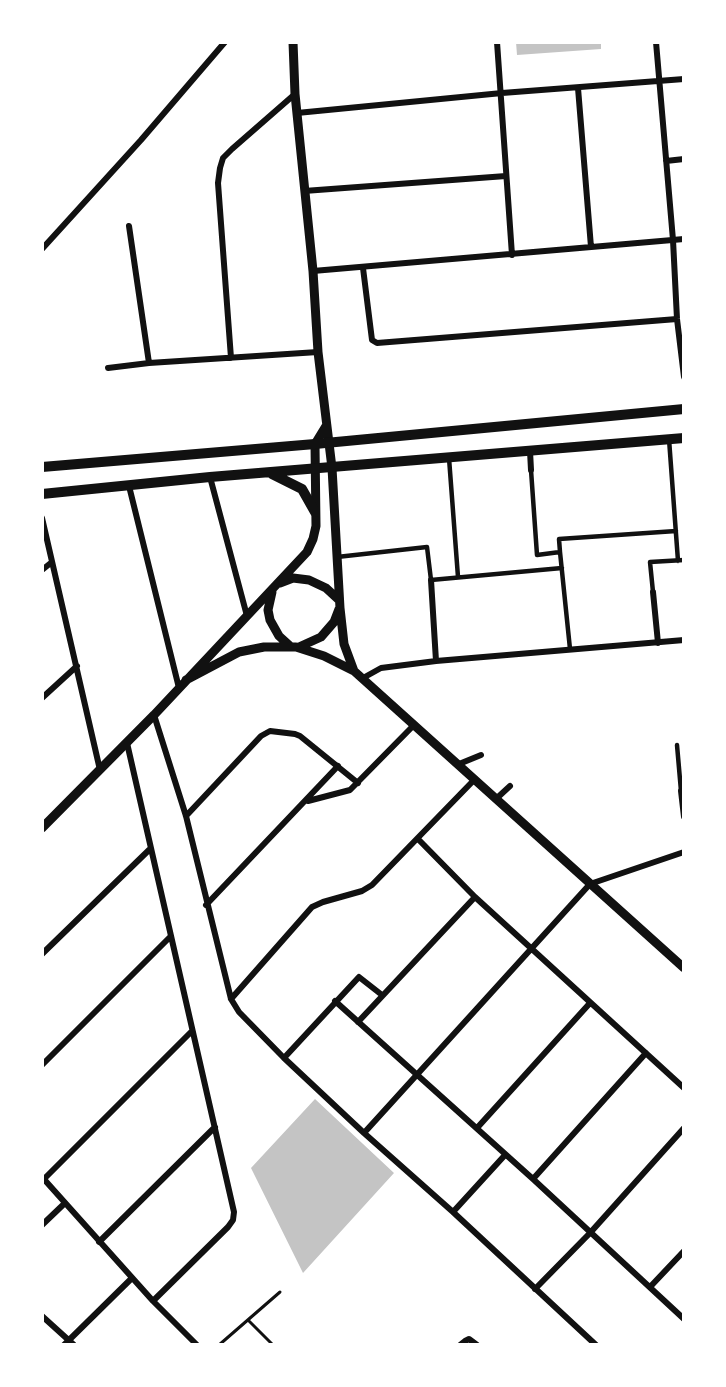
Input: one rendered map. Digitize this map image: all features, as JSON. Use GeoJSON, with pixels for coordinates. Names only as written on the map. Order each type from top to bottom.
{"type":"FeatureCollection","features":[{"type":"Feature","properties":{"kind":"main road"},"geometry":{"type":"LineString","coordinates":[[293,42],[295,94],[313,271],[318,352],[332,468],[340,604],[344,644],[354,671]]}},
{"type":"Feature","properties":{"kind":"main road"},"geometry":{"type":"LineString","coordinates":[[42,467],[329,443],[684,409]]}},
{"type":"Feature","properties":{"kind":"main road"},"geometry":{"type":"LineString","coordinates":[[42,828],[154,715],[277,586],[310,547],[316,526],[315,444],[326,426]]}},
{"type":"Feature","properties":{"kind":"main road"},"geometry":{"type":"LineString","coordinates":[[42,494],[210,477],[684,438]]}},
{"type":"Feature","properties":{"kind":"main road"},"geometry":{"type":"LineString","coordinates":[[271,473],[302,489],[315,512]]}},
{"type":"Feature","properties":{"kind":"main road"},"geometry":{"type":"LineString","coordinates":[[340,604],[326,588],[309,580],[293,578],[277,586],[268,610],[270,621],[279,636],[293,647],[324,656],[363,678],[684,967]]}},
{"type":"Feature","properties":{"kind":"main road"},"geometry":{"type":"LineString","coordinates":[[186,680],[238,652],[264,647],[305,645],[321,637],[334,622],[340,604]]}},
{"type":"Feature","properties":{"kind":"street"},"geometry":{"type":"LineString","coordinates":[[42,249],[141,140],[225,42]]}},
{"type":"Feature","properties":{"kind":"street"},"geometry":{"type":"LineString","coordinates":[[497,42],[512,255]]}},
{"type":"Feature","properties":{"kind":"street"},"geometry":{"type":"LineString","coordinates":[[656,42],[673,240],[677,319],[684,377]]}},
{"type":"Feature","properties":{"kind":"street"},"geometry":{"type":"LineString","coordinates":[[297,113],[502,93],[684,79]]}},
{"type":"Feature","properties":{"kind":"street"},"geometry":{"type":"LineString","coordinates":[[578,88],[591,248]]}},
{"type":"Feature","properties":{"kind":"street"},"geometry":{"type":"LineString","coordinates":[[231,358],[218,183],[220,168],[224,158],[232,149],[295,94]]}},
{"type":"Feature","properties":{"kind":"street"},"geometry":{"type":"LineString","coordinates":[[666,161],[684,159]]}},
{"type":"Feature","properties":{"kind":"street"},"geometry":{"type":"LineString","coordinates":[[304,191],[506,176]]}},
{"type":"Feature","properties":{"kind":"street"},"geometry":{"type":"LineString","coordinates":[[129,226],[149,363]]}},
{"type":"Feature","properties":{"kind":"street"},"geometry":{"type":"LineString","coordinates":[[313,271],[684,239]]}},
{"type":"Feature","properties":{"kind":"street"},"geometry":{"type":"LineString","coordinates":[[363,268],[374,342],[677,319]]}},
{"type":"Feature","properties":{"kind":"street"},"geometry":{"type":"LineString","coordinates":[[108,368],[149,363],[318,352]]}},
{"type":"Feature","properties":{"kind":"street"},"geometry":{"type":"LineString","coordinates":[[658,643],[650,562],[681,561],[676,531],[669,439]]}},
{"type":"Feature","properties":{"kind":"street"},"geometry":{"type":"LineString","coordinates":[[530,451],[537,555],[560,552]]}},
{"type":"Feature","properties":{"kind":"street"},"geometry":{"type":"LineString","coordinates":[[449,458],[458,577]]}},
{"type":"Feature","properties":{"kind":"street"},"geometry":{"type":"LineString","coordinates":[[210,477],[247,616]]}},
{"type":"Feature","properties":{"kind":"street"},"geometry":{"type":"LineString","coordinates":[[129,486],[179,688]]}},
{"type":"Feature","properties":{"kind":"street"},"geometry":{"type":"LineString","coordinates":[[42,518],[100,770]]}},
{"type":"Feature","properties":{"kind":"street"},"geometry":{"type":"LineString","coordinates":[[570,649],[559,539],[676,531]]}},
{"type":"Feature","properties":{"kind":"street"},"geometry":{"type":"LineString","coordinates":[[337,557],[427,547],[436,660]]}},
{"type":"Feature","properties":{"kind":"street"},"geometry":{"type":"LineString","coordinates":[[42,570],[52,561]]}},
{"type":"Feature","properties":{"kind":"street"},"geometry":{"type":"LineString","coordinates":[[431,580],[562,568]]}},
{"type":"Feature","properties":{"kind":"street"},"geometry":{"type":"LineString","coordinates":[[363,678],[381,668],[436,660],[684,640]]}},
{"type":"Feature","properties":{"kind":"street"},"geometry":{"type":"LineString","coordinates":[[42,698],[77,666]]}},
{"type":"Feature","properties":{"kind":"street"},"geometry":{"type":"LineString","coordinates":[[154,715],[186,816],[206,905],[231,999],[239,1012],[364,1133],[596,1345]]}},
{"type":"Feature","properties":{"kind":"street"},"geometry":{"type":"LineString","coordinates":[[305,802],[330,794],[346,792],[358,783],[414,725]]}},
{"type":"Feature","properties":{"kind":"street"},"geometry":{"type":"LineString","coordinates":[[186,816],[261,736],[270,731],[295,734],[358,783]]}},
{"type":"Feature","properties":{"kind":"street"},"geometry":{"type":"LineString","coordinates":[[127,743],[234,1212],[233,1220],[153,1301]]}},
{"type":"Feature","properties":{"kind":"street"},"geometry":{"type":"LineString","coordinates":[[677,745],[684,817]]}},
{"type":"Feature","properties":{"kind":"street"},"geometry":{"type":"LineString","coordinates":[[459,764],[481,755]]}},
{"type":"Feature","properties":{"kind":"street"},"geometry":{"type":"LineString","coordinates":[[206,905],[338,766]]}},
{"type":"Feature","properties":{"kind":"street"},"geometry":{"type":"LineString","coordinates":[[231,999],[312,907],[362,891],[372,885],[476,779]]}},
{"type":"Feature","properties":{"kind":"street"},"geometry":{"type":"LineString","coordinates":[[497,798],[510,786]]}},
{"type":"Feature","properties":{"kind":"street"},"geometry":{"type":"LineString","coordinates":[[418,839],[475,897],[684,1088]]}},
{"type":"Feature","properties":{"kind":"street"},"geometry":{"type":"LineString","coordinates":[[42,954],[150,849]]}},
{"type":"Feature","properties":{"kind":"street"},"geometry":{"type":"LineString","coordinates":[[364,1133],[590,884],[684,852]]}},
{"type":"Feature","properties":{"kind":"street"},"geometry":{"type":"LineString","coordinates":[[358,1022],[475,897]]}},
{"type":"Feature","properties":{"kind":"street"},"geometry":{"type":"LineString","coordinates":[[42,1065],[170,937]]}},
{"type":"Feature","properties":{"kind":"street"},"geometry":{"type":"LineString","coordinates":[[284,1058],[358,977],[382,995]]}},
{"type":"Feature","properties":{"kind":"street"},"geometry":{"type":"LineString","coordinates":[[335,1001],[684,1319]]}},
{"type":"Feature","properties":{"kind":"street"},"geometry":{"type":"LineString","coordinates":[[477,1128],[590,1003]]}},
{"type":"Feature","properties":{"kind":"street"},"geometry":{"type":"LineString","coordinates":[[192,1031],[43,1178],[153,1301],[196,1345]]}},
{"type":"Feature","properties":{"kind":"street"},"geometry":{"type":"LineString","coordinates":[[533,1179],[646,1053]]}},
{"type":"Feature","properties":{"kind":"street"},"geometry":{"type":"LineString","coordinates":[[99,1242],[215,1127]]}},
{"type":"Feature","properties":{"kind":"street"},"geometry":{"type":"LineString","coordinates":[[535,1289],[590,1233],[684,1128]]}},
{"type":"Feature","properties":{"kind":"street"},"geometry":{"type":"LineString","coordinates":[[453,1212],[505,1155]]}},
{"type":"Feature","properties":{"kind":"street"},"geometry":{"type":"LineString","coordinates":[[42,1225],[65,1203]]}},
{"type":"Feature","properties":{"kind":"street"},"geometry":{"type":"LineString","coordinates":[[650,1287],[684,1251]]}},
{"type":"Feature","properties":{"kind":"street"},"geometry":{"type":"LineString","coordinates":[[42,1316],[69,1344],[132,1278]]}},
{"type":"Feature","properties":{"kind":"street"},"geometry":{"type":"LineString","coordinates":[[460,1345],[469,1340],[477,1345]]}},
{"type":"Feature","properties":{"kind":"lane"},"geometry":{"type":"LineString","coordinates":[[219,1345],[280,1292]]}},
{"type":"Feature","properties":{"kind":"lane"},"geometry":{"type":"LineString","coordinates":[[248,1320],[273,1345]]}},
{"type":"Feature","properties":{"kind":"building"},"geometry":{"type":"Polygon","coordinates":[[[516,42],[601,42],[601,49],[517,55],[516,42]]]}},
{"type":"Feature","properties":{"kind":"building"},"geometry":{"type":"Polygon","coordinates":[[[315,1099],[394,1173],[303,1273],[251,1168],[315,1099]]]}}]}
